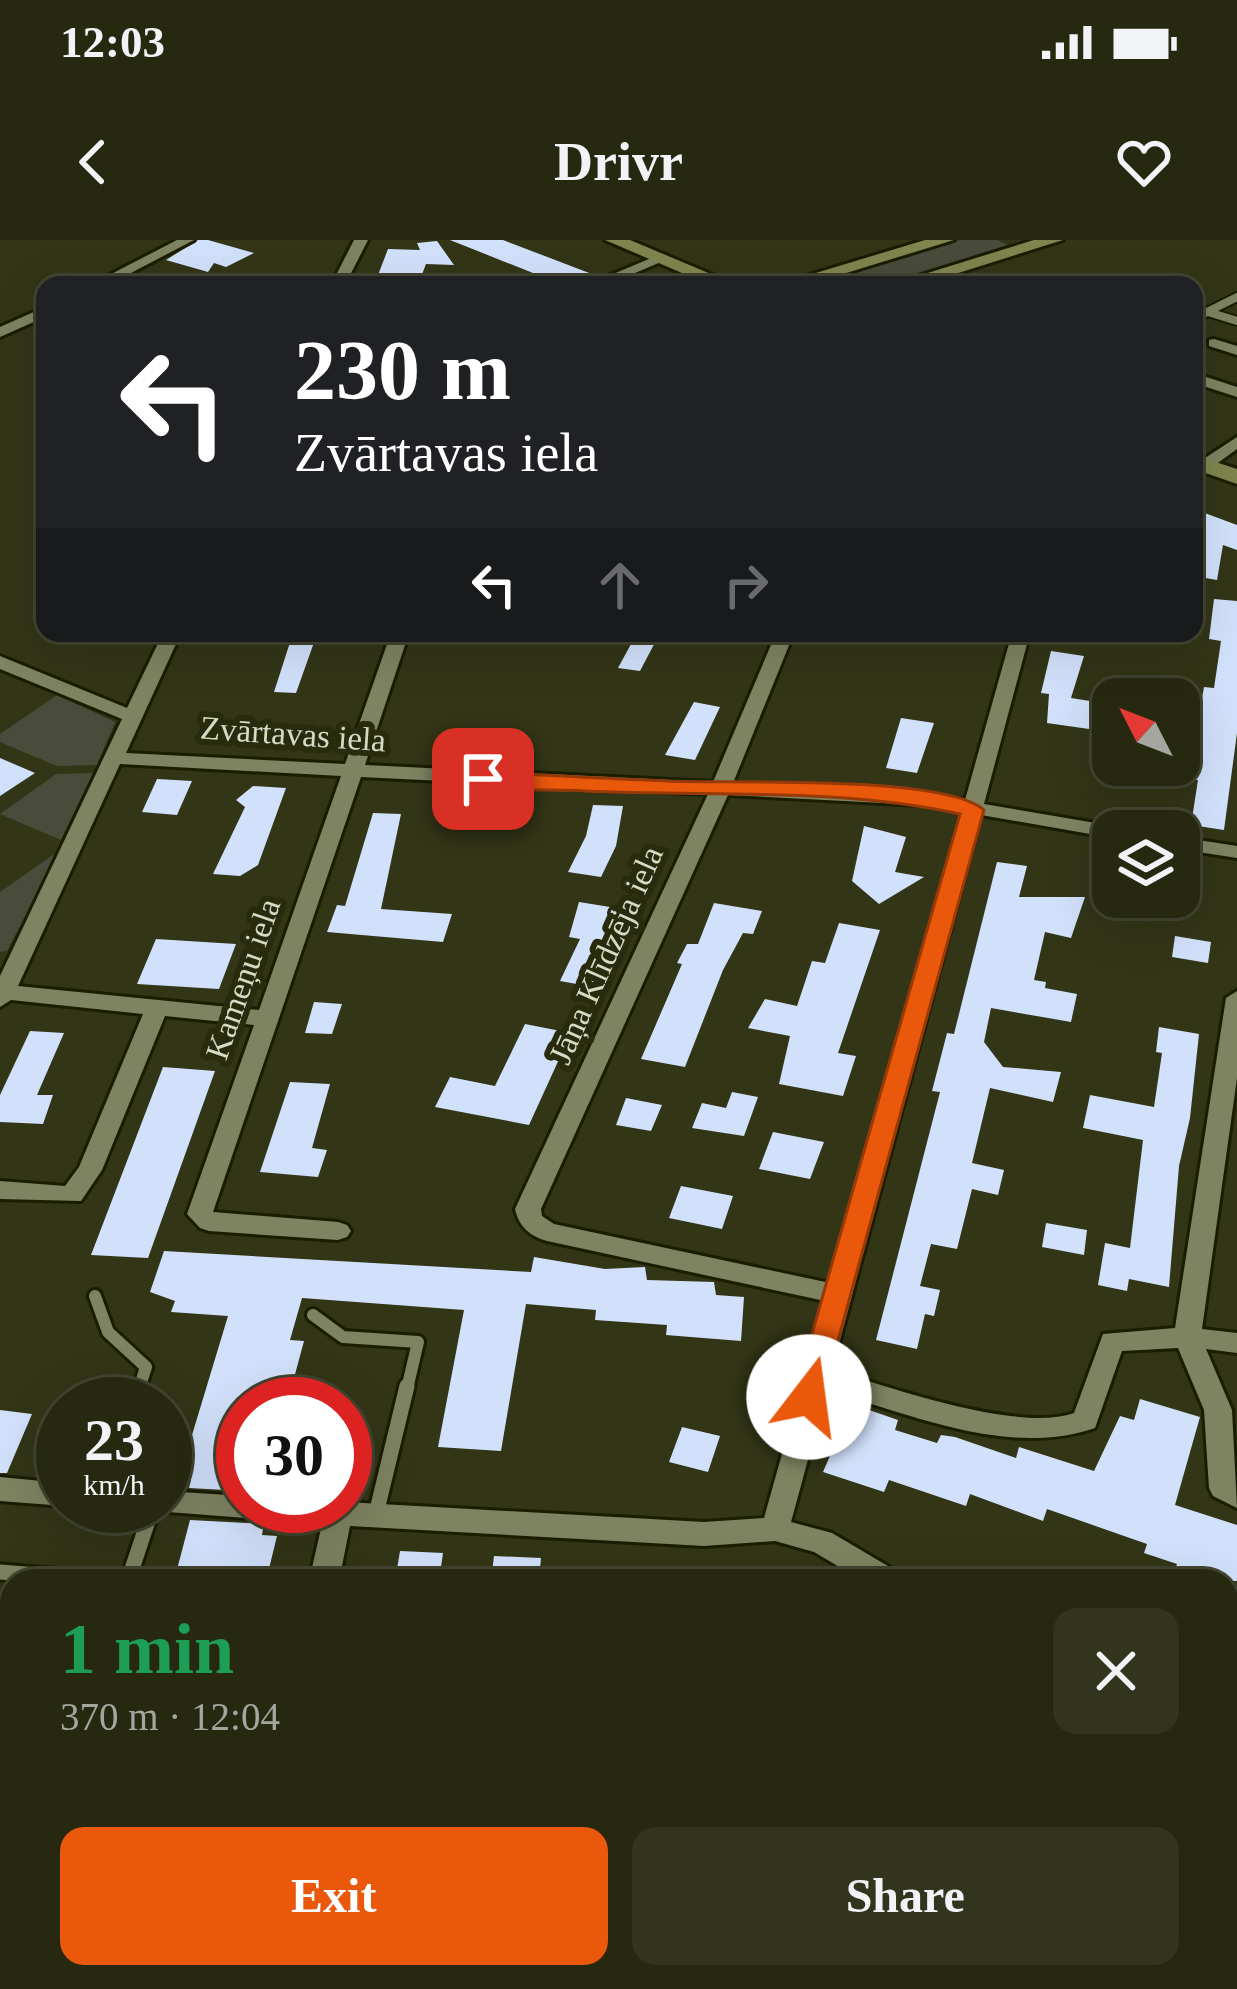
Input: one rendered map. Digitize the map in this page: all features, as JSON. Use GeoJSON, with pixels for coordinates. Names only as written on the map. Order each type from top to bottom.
{"type":"FeatureCollection","features":[{"type":"Feature","properties":{"kind":"street"},"geometry":{"type":"LineString","coordinates":[[115,276],[187,240]]}},
{"type":"Feature","properties":{"kind":"street"},"geometry":{"type":"LineString","coordinates":[[343,276],[361,240]]}},
{"type":"Feature","properties":{"kind":"street"},"geometry":{"type":"LineString","coordinates":[[614,240],[704,276]]}},
{"type":"Feature","properties":{"kind":"street"},"geometry":{"type":"LineString","coordinates":[[818,276],[945,240]]}},
{"type":"Feature","properties":{"kind":"street"},"geometry":{"type":"LineString","coordinates":[[930,276],[1054,240]]}},
{"type":"Feature","properties":{"kind":"street"},"geometry":{"type":"LineString","coordinates":[[617,276],[661,259]]}},
{"type":"Feature","properties":{"kind":"street"},"geometry":{"type":"LineString","coordinates":[[0,333],[36,315]]}},
{"type":"Feature","properties":{"kind":"street"},"geometry":{"type":"LineString","coordinates":[[1214,343],[1237,351]]}},
{"type":"Feature","properties":{"kind":"street"},"geometry":{"type":"LineString","coordinates":[[1203,381],[1237,392]]}},
{"type":"Feature","properties":{"kind":"street"},"geometry":{"type":"LineString","coordinates":[[1203,462],[1237,442]]}},
{"type":"Feature","properties":{"kind":"street"},"geometry":{"type":"LineString","coordinates":[[1203,465],[1237,477]]}},
{"type":"Feature","properties":{"kind":"street"},"geometry":{"type":"LineString","coordinates":[[168,642],[8,965],[2,996],[128,1001],[154,1012],[264,1018]]}},
{"type":"Feature","properties":{"kind":"street","name":"Kameņu iela"},"geometry":{"type":"LineString","coordinates":[[338,1231],[209,1222],[200,1214],[397,642]]}},
{"type":"Feature","properties":{"kind":"street","name":"Jāņa Klīdzēja iela"},"geometry":{"type":"LineString","coordinates":[[780,642],[722,786],[528,1210],[530,1220],[547,1232],[838,1294]]}},
{"type":"Feature","properties":{"kind":"street"},"geometry":{"type":"LineString","coordinates":[[775,1529],[1019,642]]}},
{"type":"Feature","properties":{"kind":"street"},"geometry":{"type":"LineString","coordinates":[[0,662],[133,717]]}},
{"type":"Feature","properties":{"kind":"street","name":"Zvārtavas iela"},"geometry":{"type":"LineString","coordinates":[[113,758],[922,799],[1092,829]]}},
{"type":"Feature","properties":{"kind":"street"},"geometry":{"type":"LineString","coordinates":[[1200,846],[1237,852]]}},
{"type":"Feature","properties":{"kind":"street"},"geometry":{"type":"LineString","coordinates":[[1237,998],[1187,1337],[1218,1410],[1223,1488],[1237,1496]]}},
{"type":"Feature","properties":{"kind":"street"},"geometry":{"type":"LineString","coordinates":[[0,1190],[71,1195],[90,1170],[154,1012]]}},
{"type":"Feature","properties":{"kind":"street"},"geometry":{"type":"LineString","coordinates":[[815,1376],[939,1409],[1062,1429],[1085,1420],[1112,1340],[1187,1337],[1237,1343]]}},
{"type":"Feature","properties":{"kind":"street"},"geometry":{"type":"LineString","coordinates":[[0,1489],[36,1492]]}},
{"type":"Feature","properties":{"kind":"street"},"geometry":{"type":"LineString","coordinates":[[372,1514],[704,1534],[775,1529],[822,1542],[868,1569]]}},
{"type":"Feature","properties":{"kind":"street"},"geometry":{"type":"LineString","coordinates":[[327,1569],[334,1533]]}},
{"type":"Feature","properties":{"kind":"lane"},"geometry":{"type":"LineString","coordinates":[[1203,314],[1237,297]]}},
{"type":"Feature","properties":{"kind":"lane"},"geometry":{"type":"LineString","coordinates":[[1203,315],[1237,321]]}},
{"type":"Feature","properties":{"kind":"lane"},"geometry":{"type":"LineString","coordinates":[[95,1296],[108,1332],[146,1367],[143,1377]]}},
{"type":"Feature","properties":{"kind":"lane"},"geometry":{"type":"LineString","coordinates":[[313,1315],[344,1337],[418,1342],[376,1514]]}},
{"type":"Feature","properties":{"kind":"lane"},"geometry":{"type":"LineString","coordinates":[[132,1569],[144,1533]]}},
{"type":"Feature","properties":{"kind":"green space"},"geometry":{"type":"Polygon","coordinates":[[[960,240],[997,240],[1012,247],[914,276],[836,276],[960,240]]]}},
{"type":"Feature","properties":{"kind":"green space"},"geometry":{"type":"Polygon","coordinates":[[[57,695],[115,722],[97,765],[57,766],[0,742],[0,734],[57,695]]]}},
{"type":"Feature","properties":{"kind":"green space"},"geometry":{"type":"Polygon","coordinates":[[[93,773],[61,840],[0,814],[56,774],[93,773]]]}},
{"type":"Feature","properties":{"kind":"green space"},"geometry":{"type":"Polygon","coordinates":[[[60,850],[7,951],[0,952],[0,892],[60,850]]]}},
{"type":"Feature","properties":{"kind":"building"},"geometry":{"type":"Polygon","coordinates":[[[198,240],[254,253],[226,267],[214,263],[208,272],[166,260],[198,240]]]}},
{"type":"Feature","properties":{"kind":"building"},"geometry":{"type":"Polygon","coordinates":[[[450,240],[503,240],[597,276],[540,276],[450,240]]]}},
{"type":"Feature","properties":{"kind":"building"},"geometry":{"type":"Polygon","coordinates":[[[437,241],[454,265],[426,264],[421,276],[378,275],[388,249],[420,250],[417,243],[437,241]]]}},
{"type":"Feature","properties":{"kind":"building"},"geometry":{"type":"Polygon","coordinates":[[[1203,512],[1237,525],[1237,550],[1223,545],[1217,580],[1203,578],[1203,512]]]}},
{"type":"Feature","properties":{"kind":"building"},"geometry":{"type":"Polygon","coordinates":[[[1214,599],[1237,601],[1237,733],[1224,830],[1200,826],[1200,810],[1193,810],[1200,786],[1200,710],[1204,687],[1214,688],[1221,641],[1209,639],[1214,599]]]}},
{"type":"Feature","properties":{"kind":"building"},"geometry":{"type":"Polygon","coordinates":[[[290,642],[314,642],[296,693],[274,692],[290,642]]]}},
{"type":"Feature","properties":{"kind":"building"},"geometry":{"type":"Polygon","coordinates":[[[632,642],[655,642],[640,671],[618,668],[632,642]]]}},
{"type":"Feature","properties":{"kind":"building"},"geometry":{"type":"Polygon","coordinates":[[[1051,651],[1084,656],[1071,698],[1092,701],[1092,729],[1047,723],[1049,694],[1041,693],[1051,651]]]}},
{"type":"Feature","properties":{"kind":"building"},"geometry":{"type":"Polygon","coordinates":[[[694,702],[720,707],[695,760],[665,755],[694,702]]]}},
{"type":"Feature","properties":{"kind":"building"},"geometry":{"type":"Polygon","coordinates":[[[901,718],[934,723],[917,773],[886,768],[901,718]]]}},
{"type":"Feature","properties":{"kind":"building"},"geometry":{"type":"Polygon","coordinates":[[[0,758],[35,773],[0,796],[0,758]]]}},
{"type":"Feature","properties":{"kind":"building"},"geometry":{"type":"Polygon","coordinates":[[[157,779],[192,781],[177,815],[142,812],[157,779]]]}},
{"type":"Feature","properties":{"kind":"building"},"geometry":{"type":"Polygon","coordinates":[[[253,786],[286,788],[258,865],[240,876],[213,874],[245,807],[236,800],[253,786]]]}},
{"type":"Feature","properties":{"kind":"building"},"geometry":{"type":"Polygon","coordinates":[[[593,805],[623,806],[616,846],[601,877],[568,872],[586,836],[593,805]]]}},
{"type":"Feature","properties":{"kind":"building"},"geometry":{"type":"Polygon","coordinates":[[[373,813],[401,814],[381,909],[452,914],[443,942],[327,932],[337,905],[345,906],[373,813]]]}},
{"type":"Feature","properties":{"kind":"building"},"geometry":{"type":"Polygon","coordinates":[[[864,826],[906,837],[895,872],[924,877],[879,904],[852,881],[864,826]]]}},
{"type":"Feature","properties":{"kind":"building"},"geometry":{"type":"Polygon","coordinates":[[[997,862],[1027,866],[1019,897],[1085,897],[1071,938],[1045,932],[1034,980],[1046,982],[1045,988],[1077,994],[1071,1022],[991,1008],[984,1042],[1003,1067],[1061,1072],[1053,1102],[990,1088],[972,1163],[1004,1170],[998,1195],[972,1189],[957,1249],[931,1244],[920,1286],[940,1290],[934,1316],[925,1314],[917,1349],[876,1340],[940,1092],[932,1091],[947,1033],[954,1034],[997,862]]]}},
{"type":"Feature","properties":{"kind":"building"},"geometry":{"type":"Polygon","coordinates":[[[579,902],[610,907],[616,915],[593,987],[560,981],[580,939],[569,937],[579,902]]]}},
{"type":"Feature","properties":{"kind":"building"},"geometry":{"type":"Polygon","coordinates":[[[714,903],[762,911],[753,934],[743,933],[723,970],[685,1067],[641,1059],[682,964],[677,963],[687,944],[698,944],[714,903]]]}},
{"type":"Feature","properties":{"kind":"building"},"geometry":{"type":"Polygon","coordinates":[[[839,923],[880,930],[838,1053],[856,1056],[843,1096],[779,1084],[790,1036],[748,1028],[765,999],[797,1006],[812,961],[825,963],[839,923]]]}},
{"type":"Feature","properties":{"kind":"building"},"geometry":{"type":"Polygon","coordinates":[[[1175,936],[1211,942],[1208,963],[1172,957],[1175,936]]]}},
{"type":"Feature","properties":{"kind":"building"},"geometry":{"type":"Polygon","coordinates":[[[156,939],[236,944],[219,989],[137,984],[156,939]]]}},
{"type":"Feature","properties":{"kind":"building"},"geometry":{"type":"Polygon","coordinates":[[[314,1002],[342,1004],[332,1034],[305,1033],[314,1002]]]}},
{"type":"Feature","properties":{"kind":"building"},"geometry":{"type":"Polygon","coordinates":[[[525,1024],[571,1033],[529,1125],[435,1107],[450,1077],[495,1086],[525,1024]]]}},
{"type":"Feature","properties":{"kind":"building"},"geometry":{"type":"Polygon","coordinates":[[[1159,1027],[1199,1034],[1190,1118],[1179,1166],[1169,1287],[1129,1279],[1127,1291],[1098,1285],[1105,1243],[1130,1248],[1143,1140],[1083,1128],[1090,1095],[1154,1107],[1162,1053],[1156,1052],[1159,1027]]]}},
{"type":"Feature","properties":{"kind":"building"},"geometry":{"type":"Polygon","coordinates":[[[30,1031],[64,1033],[37,1095],[53,1095],[43,1124],[0,1122],[0,1095],[30,1031]]]}},
{"type":"Feature","properties":{"kind":"building"},"geometry":{"type":"Polygon","coordinates":[[[163,1067],[215,1071],[148,1258],[91,1255],[163,1067]]]}},
{"type":"Feature","properties":{"kind":"building"},"geometry":{"type":"Polygon","coordinates":[[[290,1082],[330,1084],[312,1148],[327,1150],[318,1177],[260,1172],[290,1082]]]}},
{"type":"Feature","properties":{"kind":"building"},"geometry":{"type":"Polygon","coordinates":[[[732,1092],[758,1097],[744,1136],[692,1128],[702,1103],[726,1108],[732,1092]]]}},
{"type":"Feature","properties":{"kind":"building"},"geometry":{"type":"Polygon","coordinates":[[[626,1098],[662,1105],[651,1131],[616,1125],[626,1098]]]}},
{"type":"Feature","properties":{"kind":"building"},"geometry":{"type":"Polygon","coordinates":[[[773,1132],[824,1142],[810,1179],[759,1169],[773,1132]]]}},
{"type":"Feature","properties":{"kind":"building"},"geometry":{"type":"Polygon","coordinates":[[[681,1186],[733,1196],[722,1229],[669,1218],[681,1186]]]}},
{"type":"Feature","properties":{"kind":"building"},"geometry":{"type":"Polygon","coordinates":[[[1046,1223],[1087,1230],[1084,1255],[1042,1247],[1046,1223]]]}},
{"type":"Feature","properties":{"kind":"building"},"geometry":{"type":"Polygon","coordinates":[[[164,1251],[531,1272],[534,1257],[605,1269],[645,1267],[647,1280],[714,1282],[716,1295],[744,1297],[741,1341],[666,1335],[667,1325],[595,1320],[596,1310],[526,1304],[501,1451],[438,1447],[464,1310],[302,1298],[290,1340],[304,1341],[294,1377],[216,1377],[216,1490],[192,1488],[192,1435],[228,1316],[171,1312],[175,1301],[150,1292],[164,1251]]]}},
{"type":"Feature","properties":{"kind":"building"},"geometry":{"type":"Polygon","coordinates":[[[1140,1399],[1200,1417],[1175,1505],[1237,1525],[1237,1569],[1175,1569],[1177,1564],[1144,1553],[1147,1544],[1047,1509],[1043,1521],[970,1494],[966,1506],[889,1480],[884,1492],[823,1472],[852,1404],[898,1420],[895,1430],[937,1443],[941,1435],[955,1437],[1016,1458],[1019,1447],[1094,1471],[1120,1416],[1134,1420],[1140,1399]]]}},
{"type":"Feature","properties":{"kind":"building"},"geometry":{"type":"Polygon","coordinates":[[[0,1410],[32,1414],[7,1473],[0,1473],[0,1410]]]}},
{"type":"Feature","properties":{"kind":"building"},"geometry":{"type":"Polygon","coordinates":[[[682,1427],[720,1436],[708,1472],[669,1462],[682,1427]]]}},
{"type":"Feature","properties":{"kind":"building"},"geometry":{"type":"Polygon","coordinates":[[[192,1520],[216,1521],[216,1533],[277,1536],[269,1569],[177,1569],[187,1533],[192,1533],[192,1520]]]}},
{"type":"Feature","properties":{"kind":"building"},"geometry":{"type":"Polygon","coordinates":[[[400,1551],[443,1553],[441,1569],[397,1569],[400,1551]]]}},
{"type":"Feature","properties":{"kind":"building"},"geometry":{"type":"Polygon","coordinates":[[[494,1556],[541,1558],[540,1569],[492,1569],[494,1556]]]}},
{"type":"Feature","properties":{"kind":"route"},"geometry":{"type":"LineString","coordinates":[[483,779],[697,789],[744,786],[934,800],[973,810],[809,1397]]}}]}
